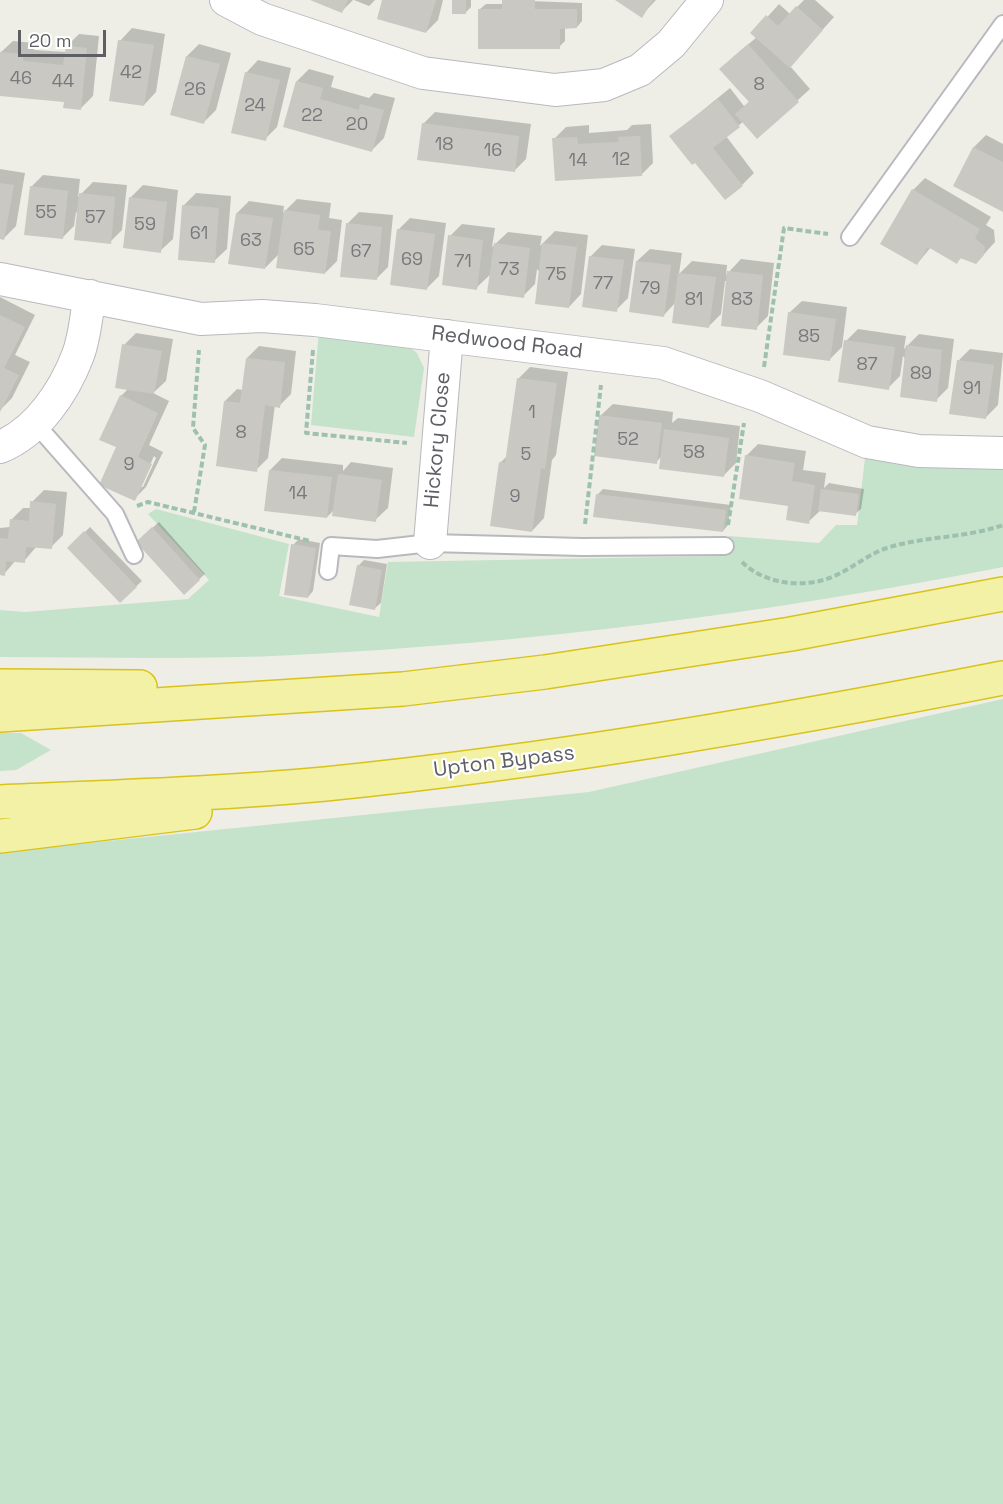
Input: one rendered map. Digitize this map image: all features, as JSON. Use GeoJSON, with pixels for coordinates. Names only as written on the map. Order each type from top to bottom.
{"type":"FeatureCollection","features":[{"type":"Feature","properties":{"kind":"highway"},"geometry":{"type":"LineString","coordinates":[[0,715],[403,689],[545,672],[791,634],[1003,594]]}},
{"type":"Feature","properties":{"kind":"highway","name":"Upton Bypass"},"geometry":{"type":"LineString","coordinates":[[0,802],[323,784],[643,744],[1003,678]]}},
{"type":"Feature","properties":{"kind":"highway"},"geometry":{"type":"LineString","coordinates":[[0,686],[403,689]]}},
{"type":"Feature","properties":{"kind":"highway"},"geometry":{"type":"LineString","coordinates":[[0,836],[194,813],[323,784]]}},
{"type":"Feature","properties":{"kind":"street"},"geometry":{"type":"LineString","coordinates":[[226,0],[262,20],[423,73],[555,90],[604,85],[640,70],[670,44],[707,0]]}},
{"type":"Feature","properties":{"kind":"street","name":"Redwood Road"},"geometry":{"type":"LineString","coordinates":[[0,279],[90,296],[135,308],[201,319],[262,316],[315,320],[605,354],[663,363],[754,394],[867,442],[919,451],[1003,453]]}},
{"type":"Feature","properties":{"kind":"street"},"geometry":{"type":"LineString","coordinates":[[0,447],[18,440],[58,397],[79,353],[90,296]]}},
{"type":"Feature","properties":{"kind":"street","name":"Hickory Close"},"geometry":{"type":"LineString","coordinates":[[429,543],[447,336]]}},
{"type":"Feature","properties":{"kind":"lane"},"geometry":{"type":"LineString","coordinates":[[850,237],[1003,24]]}},
{"type":"Feature","properties":{"kind":"lane"},"geometry":{"type":"LineString","coordinates":[[34,422],[115,514],[134,555]]}},
{"type":"Feature","properties":{"kind":"lane"},"geometry":{"type":"LineString","coordinates":[[327,571],[332,546],[377,549],[429,543],[582,547],[725,546]]}},
{"type":"Feature","properties":{"kind":"path"},"geometry":{"type":"LineString","coordinates":[[850,237],[784,228],[725,546],[752,572],[786,584],[830,578],[889,547],[982,532],[1003,525]]}},
{"type":"Feature","properties":{"kind":"path"},"geometry":{"type":"LineString","coordinates":[[194,512],[205,445],[193,428],[201,319]]}},
{"type":"Feature","properties":{"kind":"path"},"geometry":{"type":"LineString","coordinates":[[315,320],[306,433],[437,446]]}},
{"type":"Feature","properties":{"kind":"path"},"geometry":{"type":"LineString","coordinates":[[582,547],[605,354]]}},
{"type":"Feature","properties":{"kind":"path"},"geometry":{"type":"LineString","coordinates":[[115,514],[148,502],[332,546]]}},
{"type":"Feature","properties":{"kind":"green space"},"geometry":{"type":"Polygon","coordinates":[[[319,330],[405,343],[417,353],[424,368],[414,437],[311,425],[319,330]]]}},
{"type":"Feature","properties":{"kind":"green space"},"geometry":{"type":"Polygon","coordinates":[[[867,442],[1003,453],[1003,567],[739,612],[472,643],[258,657],[0,657],[0,610],[25,612],[188,599],[209,580],[148,514],[156,509],[289,544],[279,596],[379,617],[388,562],[721,556],[729,536],[819,543],[836,525],[857,525],[867,442]]]}},
{"type":"Feature","properties":{"kind":"green space"},"geometry":{"type":"Polygon","coordinates":[[[1003,699],[1003,1504],[0,1504],[0,852],[589,792],[1003,699]]]}},
{"type":"Feature","properties":{"kind":"green space"},"geometry":{"type":"Polygon","coordinates":[[[0,733],[21,733],[51,750],[16,770],[0,771],[0,733]]]}},
{"type":"Feature","properties":{"kind":"building"},"geometry":{"type":"Polygon","coordinates":[[[310,0],[348,0],[342,13],[310,0]]]}},
{"type":"Feature","properties":{"kind":"building"},"geometry":{"type":"Polygon","coordinates":[[[382,0],[436,0],[426,33],[377,19],[382,0]]]}},
{"type":"Feature","properties":{"kind":"building"},"geometry":{"type":"Polygon","coordinates":[[[452,0],[466,0],[466,14],[452,14],[452,0]]]}},
{"type":"Feature","properties":{"kind":"building"},"geometry":{"type":"Polygon","coordinates":[[[502,0],[535,0],[535,9],[577,9],[577,28],[560,29],[560,49],[478,49],[478,9],[502,9],[502,0]]]}},
{"type":"Feature","properties":{"kind":"building"},"geometry":{"type":"Polygon","coordinates":[[[615,0],[653,0],[642,18],[615,0]]]}},
{"type":"Feature","properties":{"kind":"building"},"geometry":{"type":"Polygon","coordinates":[[[796,6],[823,30],[790,68],[750,33],[766,15],[778,26],[796,6]]]}},
{"type":"Feature","properties":{"kind":"building"},"geometry":{"type":"Polygon","coordinates":[[[118,40],[154,45],[144,106],[109,101],[118,40]]]}},
{"type":"Feature","properties":{"kind":"building"},"geometry":{"type":"Polygon","coordinates":[[[748,44],[799,102],[757,139],[735,114],[749,102],[719,69],[748,44]]]}},
{"type":"Feature","properties":{"kind":"building"},"geometry":{"type":"Polygon","coordinates":[[[66,46],[87,48],[81,110],[63,108],[64,102],[0,96],[0,52],[24,54],[23,61],[63,65],[66,46]]]}},
{"type":"Feature","properties":{"kind":"building"},"geometry":{"type":"Polygon","coordinates":[[[186,56],[220,64],[204,124],[170,115],[186,56]]]}},
{"type":"Feature","properties":{"kind":"building"},"geometry":{"type":"Polygon","coordinates":[[[245,72],[280,80],[266,141],[231,133],[245,72]]]}},
{"type":"Feature","properties":{"kind":"building"},"geometry":{"type":"Polygon","coordinates":[[[296,81],[323,88],[320,99],[359,110],[360,104],[384,110],[372,152],[283,127],[296,81]]]}},
{"type":"Feature","properties":{"kind":"building"},"geometry":{"type":"Polygon","coordinates":[[[718,99],[740,127],[713,148],[743,186],[725,200],[669,136],[718,99]]]}},
{"type":"Feature","properties":{"kind":"building"},"geometry":{"type":"Polygon","coordinates":[[[422,123],[519,136],[515,172],[417,160],[422,123]]]}},
{"type":"Feature","properties":{"kind":"building"},"geometry":{"type":"Polygon","coordinates":[[[640,136],[642,176],[555,181],[552,138],[577,137],[578,144],[619,142],[618,137],[640,136]]]}},
{"type":"Feature","properties":{"kind":"building"},"geometry":{"type":"Polygon","coordinates":[[[973,147],[1003,162],[1003,212],[953,186],[973,147]]]}},
{"type":"Feature","properties":{"kind":"building"},"geometry":{"type":"Polygon","coordinates":[[[0,183],[14,185],[4,240],[0,239],[0,183]]]}},
{"type":"Feature","properties":{"kind":"building"},"geometry":{"type":"Polygon","coordinates":[[[30,186],[68,191],[63,239],[24,235],[30,186]]]}},
{"type":"Feature","properties":{"kind":"building"},"geometry":{"type":"Polygon","coordinates":[[[912,189],[980,229],[975,238],[985,247],[984,255],[976,264],[960,258],[957,264],[928,247],[917,265],[880,244],[912,189]]]}},
{"type":"Feature","properties":{"kind":"building"},"geometry":{"type":"Polygon","coordinates":[[[79,193],[115,197],[111,244],[74,240],[79,193]]]}},
{"type":"Feature","properties":{"kind":"building"},"geometry":{"type":"Polygon","coordinates":[[[129,197],[167,202],[161,253],[123,248],[129,197]]]}},
{"type":"Feature","properties":{"kind":"building"},"geometry":{"type":"Polygon","coordinates":[[[182,205],[219,208],[215,263],[178,260],[182,205]]]}},
{"type":"Feature","properties":{"kind":"building"},"geometry":{"type":"Polygon","coordinates":[[[284,210],[320,215],[318,230],[331,231],[325,274],[276,268],[284,210]]]}},
{"type":"Feature","properties":{"kind":"building"},"geometry":{"type":"Polygon","coordinates":[[[236,213],[273,218],[265,269],[228,264],[236,213]]]}},
{"type":"Feature","properties":{"kind":"building"},"geometry":{"type":"Polygon","coordinates":[[[346,223],[382,227],[377,280],[340,277],[346,223]]]}},
{"type":"Feature","properties":{"kind":"building"},"geometry":{"type":"Polygon","coordinates":[[[397,229],[435,234],[427,290],[390,285],[397,229]]]}},
{"type":"Feature","properties":{"kind":"building"},"geometry":{"type":"Polygon","coordinates":[[[448,235],[483,240],[477,290],[442,285],[448,235]]]}},
{"type":"Feature","properties":{"kind":"building"},"geometry":{"type":"Polygon","coordinates":[[[494,243],[530,248],[524,298],[487,293],[494,243]]]}},
{"type":"Feature","properties":{"kind":"building"},"geometry":{"type":"Polygon","coordinates":[[[542,243],[577,247],[569,308],[535,304],[542,243]]]}},
{"type":"Feature","properties":{"kind":"building"},"geometry":{"type":"Polygon","coordinates":[[[589,256],[624,260],[617,312],[582,307],[589,256]]]}},
{"type":"Feature","properties":{"kind":"building"},"geometry":{"type":"Polygon","coordinates":[[[636,261],[671,265],[664,317],[629,312],[636,261]]]}},
{"type":"Feature","properties":{"kind":"building"},"geometry":{"type":"Polygon","coordinates":[[[727,271],[763,275],[757,330],[721,326],[727,271]]]}},
{"type":"Feature","properties":{"kind":"building"},"geometry":{"type":"Polygon","coordinates":[[[678,273],[716,277],[709,328],[672,323],[678,273]]]}},
{"type":"Feature","properties":{"kind":"building"},"geometry":{"type":"Polygon","coordinates":[[[788,312],[836,319],[830,361],[783,355],[788,312]]]}},
{"type":"Feature","properties":{"kind":"building"},"geometry":{"type":"Polygon","coordinates":[[[0,315],[25,327],[4,368],[19,375],[0,412],[0,315]]]}},
{"type":"Feature","properties":{"kind":"building"},"geometry":{"type":"Polygon","coordinates":[[[844,340],[895,347],[889,390],[838,382],[844,340]]]}},
{"type":"Feature","properties":{"kind":"building"},"geometry":{"type":"Polygon","coordinates":[[[122,344],[162,351],[154,394],[115,388],[122,344]]]}},
{"type":"Feature","properties":{"kind":"building"},"geometry":{"type":"Polygon","coordinates":[[[906,345],[942,350],[937,402],[900,397],[906,345]]]}},
{"type":"Feature","properties":{"kind":"building"},"geometry":{"type":"Polygon","coordinates":[[[246,358],[285,362],[280,408],[265,405],[257,472],[216,466],[224,401],[240,403],[246,358]]]}},
{"type":"Feature","properties":{"kind":"building"},"geometry":{"type":"Polygon","coordinates":[[[957,360],[994,365],[986,419],[949,414],[957,360]]]}},
{"type":"Feature","properties":{"kind":"building"},"geometry":{"type":"Polygon","coordinates":[[[517,378],[557,383],[545,469],[541,468],[532,532],[490,526],[499,462],[505,463],[517,378]]]}},
{"type":"Feature","properties":{"kind":"building"},"geometry":{"type":"Polygon","coordinates":[[[120,395],[158,413],[138,457],[152,464],[135,501],[99,485],[116,447],[99,440],[120,395]]]}},
{"type":"Feature","properties":{"kind":"building"},"geometry":{"type":"Polygon","coordinates":[[[599,415],[662,423],[657,464],[594,456],[599,415]]]}},
{"type":"Feature","properties":{"kind":"building"},"geometry":{"type":"Polygon","coordinates":[[[664,429],[729,438],[724,477],[659,469],[664,429]]]}},
{"type":"Feature","properties":{"kind":"building"},"geometry":{"type":"Polygon","coordinates":[[[745,455],[795,463],[792,481],[815,485],[809,524],[786,520],[788,506],[739,499],[745,455]]]}},
{"type":"Feature","properties":{"kind":"building"},"geometry":{"type":"Polygon","coordinates":[[[269,470],[332,477],[327,518],[264,511],[269,470]]]}},
{"type":"Feature","properties":{"kind":"building"},"geometry":{"type":"Polygon","coordinates":[[[338,474],[382,480],[376,522],[332,516],[338,474]]]}},
{"type":"Feature","properties":{"kind":"building"},"geometry":{"type":"Polygon","coordinates":[[[821,489],[859,494],[856,516],[818,511],[821,489]]]}},
{"type":"Feature","properties":{"kind":"building"},"geometry":{"type":"Polygon","coordinates":[[[596,494],[726,510],[723,532],[593,517],[596,494]]]}},
{"type":"Feature","properties":{"kind":"building"},"geometry":{"type":"Polygon","coordinates":[[[30,501],[56,504],[52,549],[26,547],[25,563],[6,561],[5,576],[0,575],[0,538],[8,539],[10,519],[29,521],[30,501]]]}},
{"type":"Feature","properties":{"kind":"building"},"geometry":{"type":"Polygon","coordinates":[[[152,527],[200,580],[184,595],[136,542],[152,527]]]}},
{"type":"Feature","properties":{"kind":"building"},"geometry":{"type":"Polygon","coordinates":[[[84,531],[137,587],[120,603],[67,548],[84,531]]]}},
{"type":"Feature","properties":{"kind":"building"},"geometry":{"type":"Polygon","coordinates":[[[291,544],[316,548],[308,598],[284,595],[291,544]]]}},
{"type":"Feature","properties":{"kind":"building"},"geometry":{"type":"Polygon","coordinates":[[[357,565],[382,570],[375,610],[349,605],[357,565]]]}}]}
